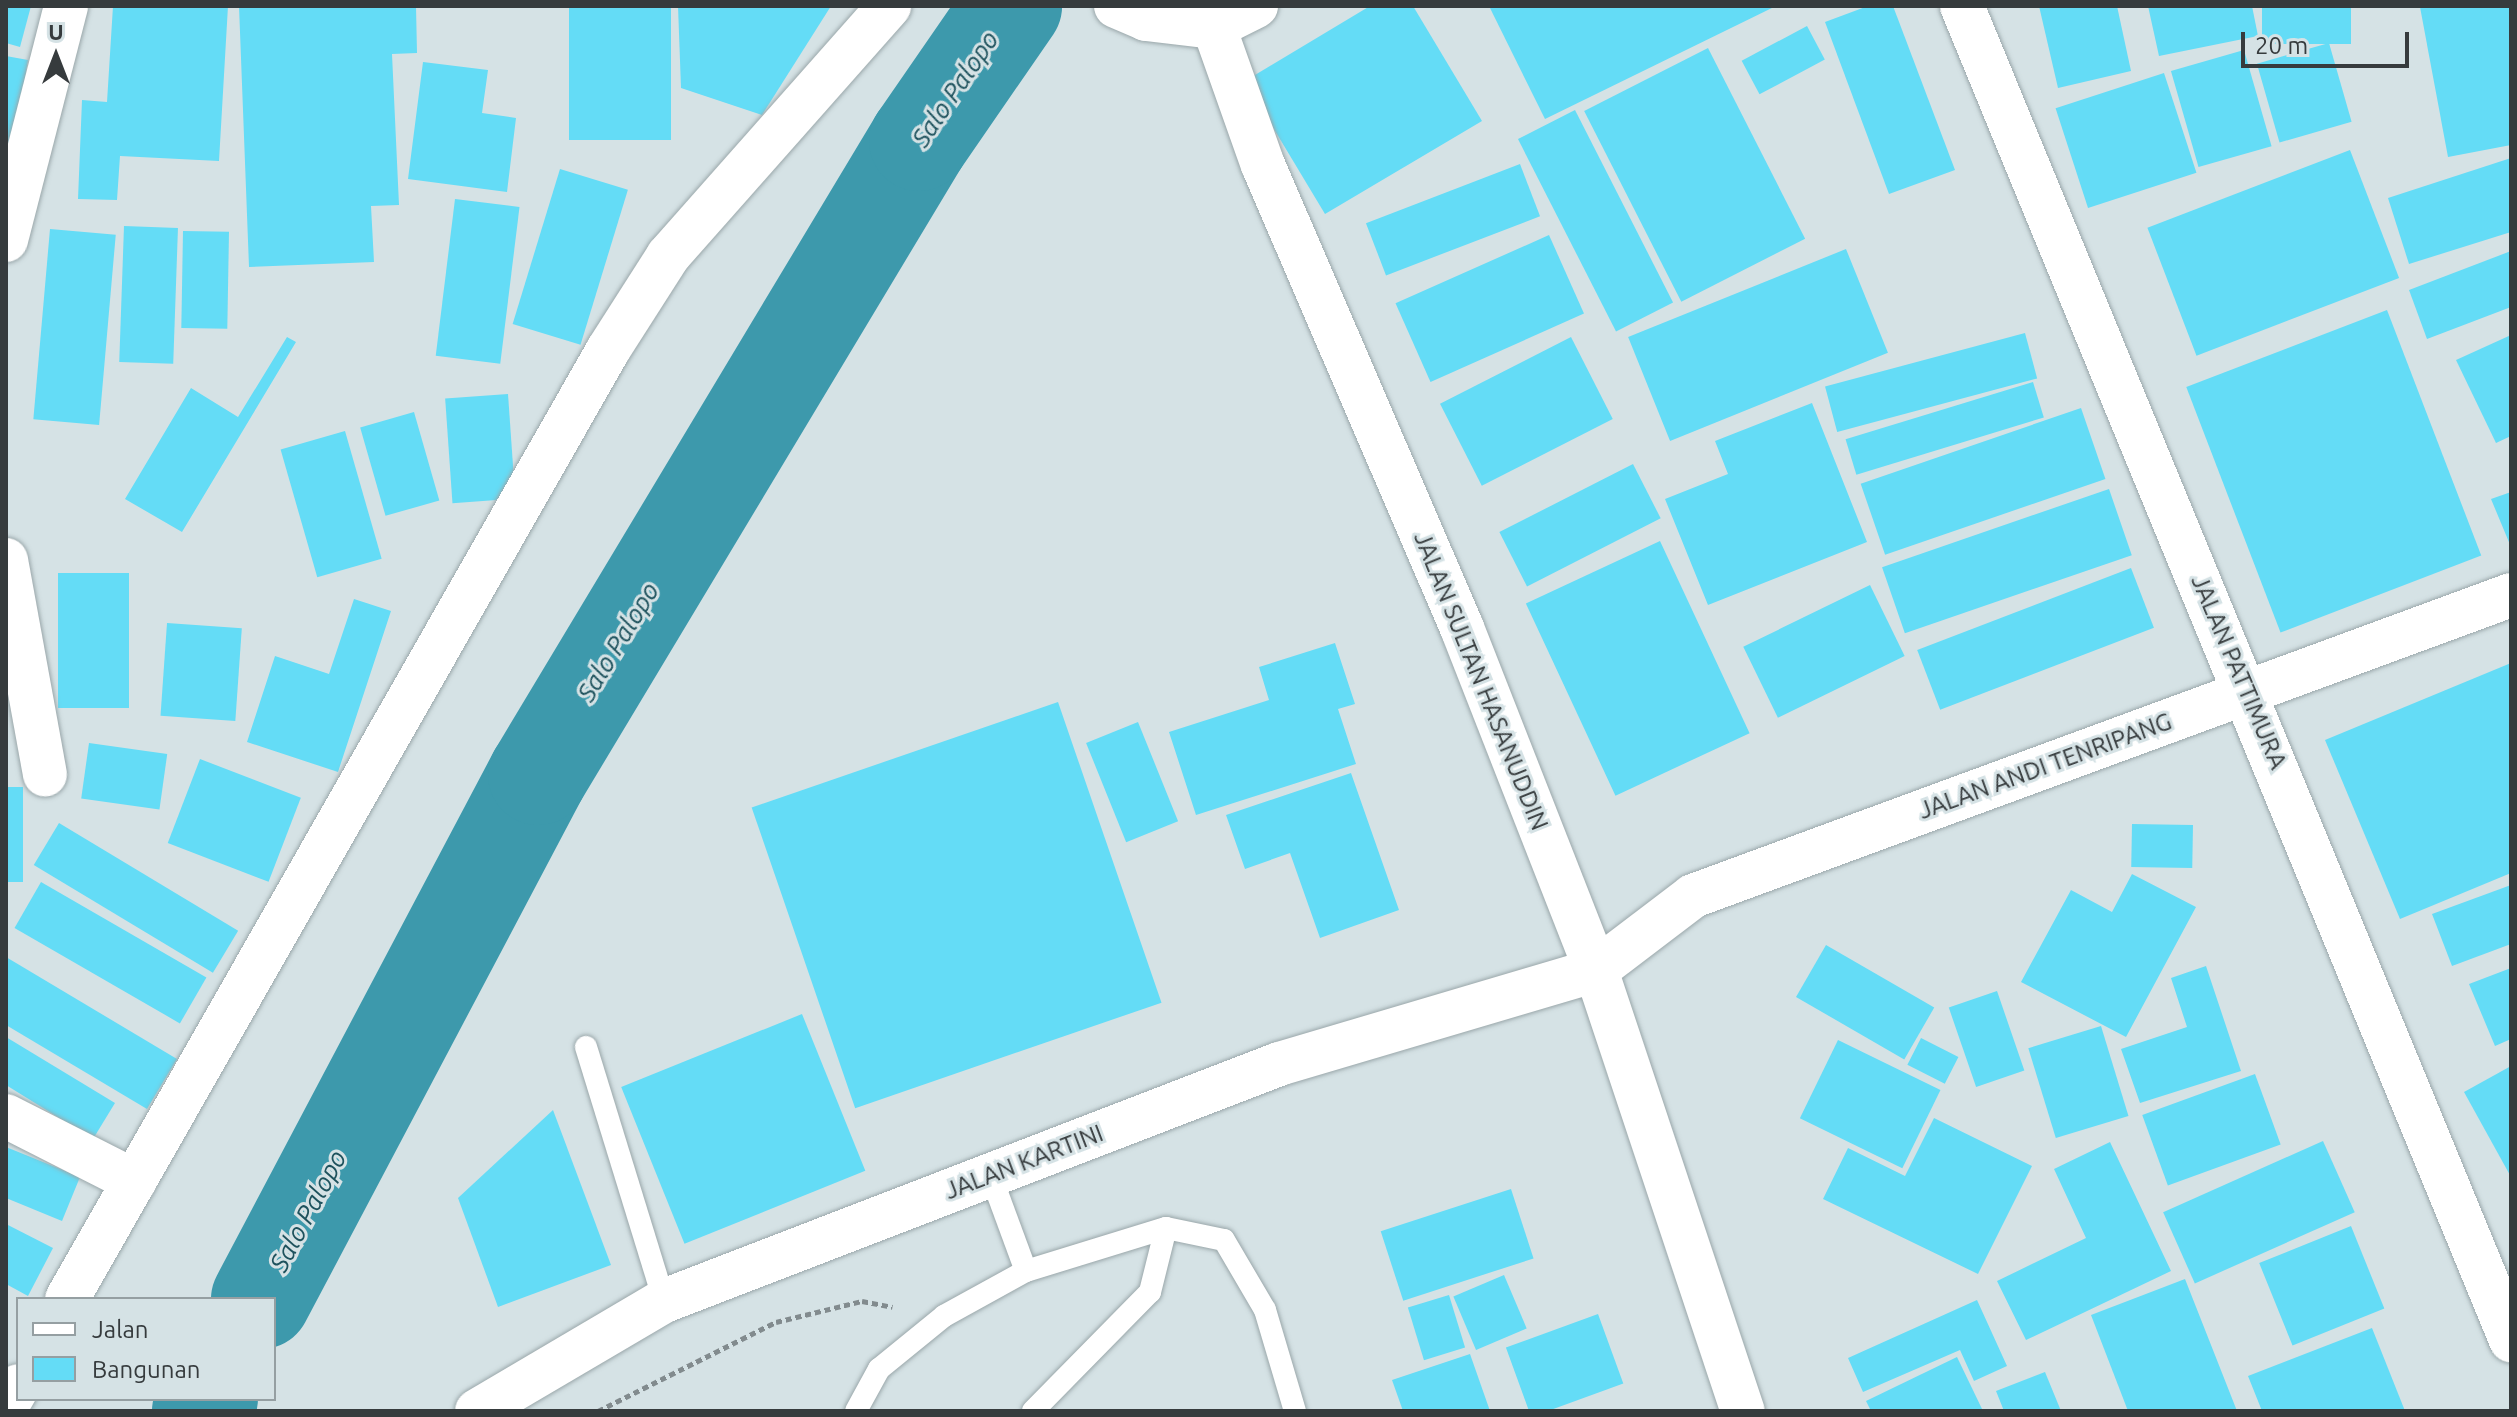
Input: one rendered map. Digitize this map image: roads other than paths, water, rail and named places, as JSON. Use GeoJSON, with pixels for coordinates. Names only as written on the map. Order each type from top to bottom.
{"type":"FeatureCollection","features":[{"type":"Feature","properties":{"kind":"main road"},"geometry":{"type":"LineString","coordinates":[[6,240],[66,6]]}},
{"type":"Feature","properties":{"kind":"main road"},"geometry":{"type":"LineString","coordinates":[[68,1297],[668,256],[889,6]]}},
{"type":"Feature","properties":{"kind":"main road"},"geometry":{"type":"LineString","coordinates":[[1131,13],[1219,16],[1256,6]]}},
{"type":"Feature","properties":{"kind":"main road","name":"JALAN PATTIMURA"},"geometry":{"type":"LineString","coordinates":[[1962,6],[2248,693],[2511,1340]]}},
{"type":"Feature","properties":{"kind":"main road","name":"JALAN SULTAN HASANUDDIN"},"geometry":{"type":"LineString","coordinates":[[1219,16],[1263,165],[1462,628],[1596,970],[1743,1411]]}},
{"type":"Feature","properties":{"kind":"main road"},"geometry":{"type":"LineString","coordinates":[[6,560],[45,774]]}},
{"type":"Feature","properties":{"kind":"main road","name":"JALAN ANDI TENRIPANG"},"geometry":{"type":"LineString","coordinates":[[1596,970],[1693,896],[2511,595]]}},
{"type":"Feature","properties":{"kind":"main road","name":"JALAN KARTINI"},"geometry":{"type":"LineString","coordinates":[[477,1411],[664,1301],[1279,1064],[1596,970]]}},
{"type":"Feature","properties":{"kind":"main road"},"geometry":{"type":"LineString","coordinates":[[6,1116],[134,1181]]}},
{"type":"Feature","properties":{"kind":"main road"},"geometry":{"type":"LineString","coordinates":[[6,1407],[16,1390]]}},
{"type":"Feature","properties":{"kind":"lane"},"geometry":{"type":"LineString","coordinates":[[586,1047],[664,1301]]}},
{"type":"Feature","properties":{"kind":"lane"},"geometry":{"type":"LineString","coordinates":[[991,1176],[1026,1271]]}},
{"type":"Feature","properties":{"kind":"lane"},"geometry":{"type":"LineString","coordinates":[[1033,1411],[1150,1292],[1166,1228]]}},
{"type":"Feature","properties":{"kind":"lane"},"geometry":{"type":"LineString","coordinates":[[856,1411],[879,1369],[944,1316],[1026,1271],[1166,1228],[1224,1240],[1265,1310],[1295,1411]]}},
{"type":"Feature","properties":{"kind":"waterway","name":"Salo Palopo"},"geometry":{"type":"LineString","coordinates":[[262,1297],[538,775],[919,141],[1012,6]]}},
{"type":"Feature","properties":{"kind":"waterway","name":"Salo Palopo"},"geometry":{"type":"LineString","coordinates":[[202,1411],[207,1401]]}}]}
